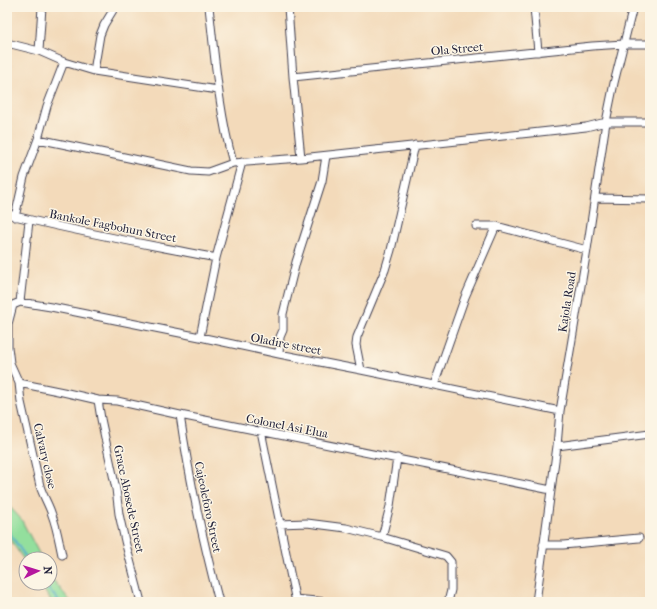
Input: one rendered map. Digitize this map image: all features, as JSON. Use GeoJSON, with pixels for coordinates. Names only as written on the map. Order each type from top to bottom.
{"type":"FeatureCollection","features":[{"type":"Feature","properties":{"kind":"street"},"geometry":{"type":"LineString","coordinates":[[39,51],[42,7]]}},
{"type":"Feature","properties":{"kind":"street"},"geometry":{"type":"LineString","coordinates":[[94,71],[100,35],[115,7]]}},
{"type":"Feature","properties":{"kind":"street"},"geometry":{"type":"LineString","coordinates":[[209,7],[218,90],[228,145],[233,163]]}},
{"type":"Feature","properties":{"kind":"street"},"geometry":{"type":"LineString","coordinates":[[288,7],[301,158]]}},
{"type":"Feature","properties":{"kind":"street"},"geometry":{"type":"LineString","coordinates":[[534,7],[538,52]]}},
{"type":"Feature","properties":{"kind":"street","name":"Kajola Road"},"geometry":{"type":"LineString","coordinates":[[536,602],[557,446],[560,411],[587,250],[606,122],[633,7]]}},
{"type":"Feature","properties":{"kind":"street"},"geometry":{"type":"LineString","coordinates":[[7,43],[39,51],[64,62],[94,71],[218,90]]}},
{"type":"Feature","properties":{"kind":"street","name":"Ola Street"},"geometry":{"type":"LineString","coordinates":[[293,77],[624,44],[650,44]]}},
{"type":"Feature","properties":{"kind":"street"},"geometry":{"type":"LineString","coordinates":[[15,216],[24,177],[38,140],[47,106],[64,62]]}},
{"type":"Feature","properties":{"kind":"street"},"geometry":{"type":"LineString","coordinates":[[38,140],[191,171],[208,172],[233,163],[326,156],[586,127],[606,122],[650,122]]}},
{"type":"Feature","properties":{"kind":"street"},"geometry":{"type":"LineString","coordinates":[[362,370],[356,345],[357,337],[385,270],[415,145]]}},
{"type":"Feature","properties":{"kind":"street"},"geometry":{"type":"LineString","coordinates":[[280,354],[280,337],[283,330],[283,314],[296,262],[322,181],[326,156]]}},
{"type":"Feature","properties":{"kind":"street"},"geometry":{"type":"LineString","coordinates":[[200,336],[216,258],[242,162]]}},
{"type":"Feature","properties":{"kind":"street"},"geometry":{"type":"LineString","coordinates":[[595,198],[650,199]]}},
{"type":"Feature","properties":{"kind":"street","name":"Bankole Fagbohun Street"},"geometry":{"type":"LineString","coordinates":[[7,214],[29,220],[216,258]]}},
{"type":"Feature","properties":{"kind":"street"},"geometry":{"type":"LineString","coordinates":[[19,383],[10,363],[7,347],[8,324],[29,220]]}},
{"type":"Feature","properties":{"kind":"street"},"geometry":{"type":"LineString","coordinates":[[476,226],[496,226],[587,250]]}},
{"type":"Feature","properties":{"kind":"street"},"geometry":{"type":"LineString","coordinates":[[434,385],[465,297],[496,226]]}},
{"type":"Feature","properties":{"kind":"street","name":"Oladire street"},"geometry":{"type":"LineString","coordinates":[[13,304],[200,336],[280,354],[560,411]]}},
{"type":"Feature","properties":{"kind":"street","name":"Colonel Asi Elua"},"geometry":{"type":"LineString","coordinates":[[19,383],[98,400],[117,401],[551,490]]}},
{"type":"Feature","properties":{"kind":"street","name":"Calvary close"},"geometry":{"type":"LineString","coordinates":[[19,383],[21,402],[40,486],[52,514],[62,555]]}},
{"type":"Feature","properties":{"kind":"street","name":"Grace Abosede Street"},"geometry":{"type":"LineString","coordinates":[[98,400],[116,489],[119,514],[141,602]]}},
{"type":"Feature","properties":{"kind":"street","name":"Cajeoleforo Street"},"geometry":{"type":"LineString","coordinates":[[180,415],[186,457],[205,547],[219,602]]}},
{"type":"Feature","properties":{"kind":"street"},"geometry":{"type":"LineString","coordinates":[[260,431],[295,601],[327,602]]}},
{"type":"Feature","properties":{"kind":"street"},"geometry":{"type":"LineString","coordinates":[[557,446],[650,434]]}},
{"type":"Feature","properties":{"kind":"street"},"geometry":{"type":"LineString","coordinates":[[382,537],[390,506],[397,458]]}},
{"type":"Feature","properties":{"kind":"street"},"geometry":{"type":"LineString","coordinates":[[279,524],[307,523],[346,528],[446,556],[449,559],[451,568],[451,590],[448,602]]}},
{"type":"Feature","properties":{"kind":"street"},"geometry":{"type":"LineString","coordinates":[[543,545],[639,538]]}},
{"type":"Feature","properties":{"kind":"green space"},"geometry":{"type":"Polygon","coordinates":[[[7,504],[21,519],[38,551],[18,551],[7,535],[7,504]]]}},
{"type":"Feature","properties":{"kind":"green space"},"geometry":{"type":"Polygon","coordinates":[[[58,586],[71,602],[52,602],[44,591],[58,591],[58,586]]]}},
{"type":"Feature","properties":{"kind":"waterway"},"geometry":{"type":"LineString","coordinates":[[7,529],[22,551]]}},
{"type":"Feature","properties":{"kind":"waterway"},"geometry":{"type":"LineString","coordinates":[[50,591],[60,602]]}}]}
